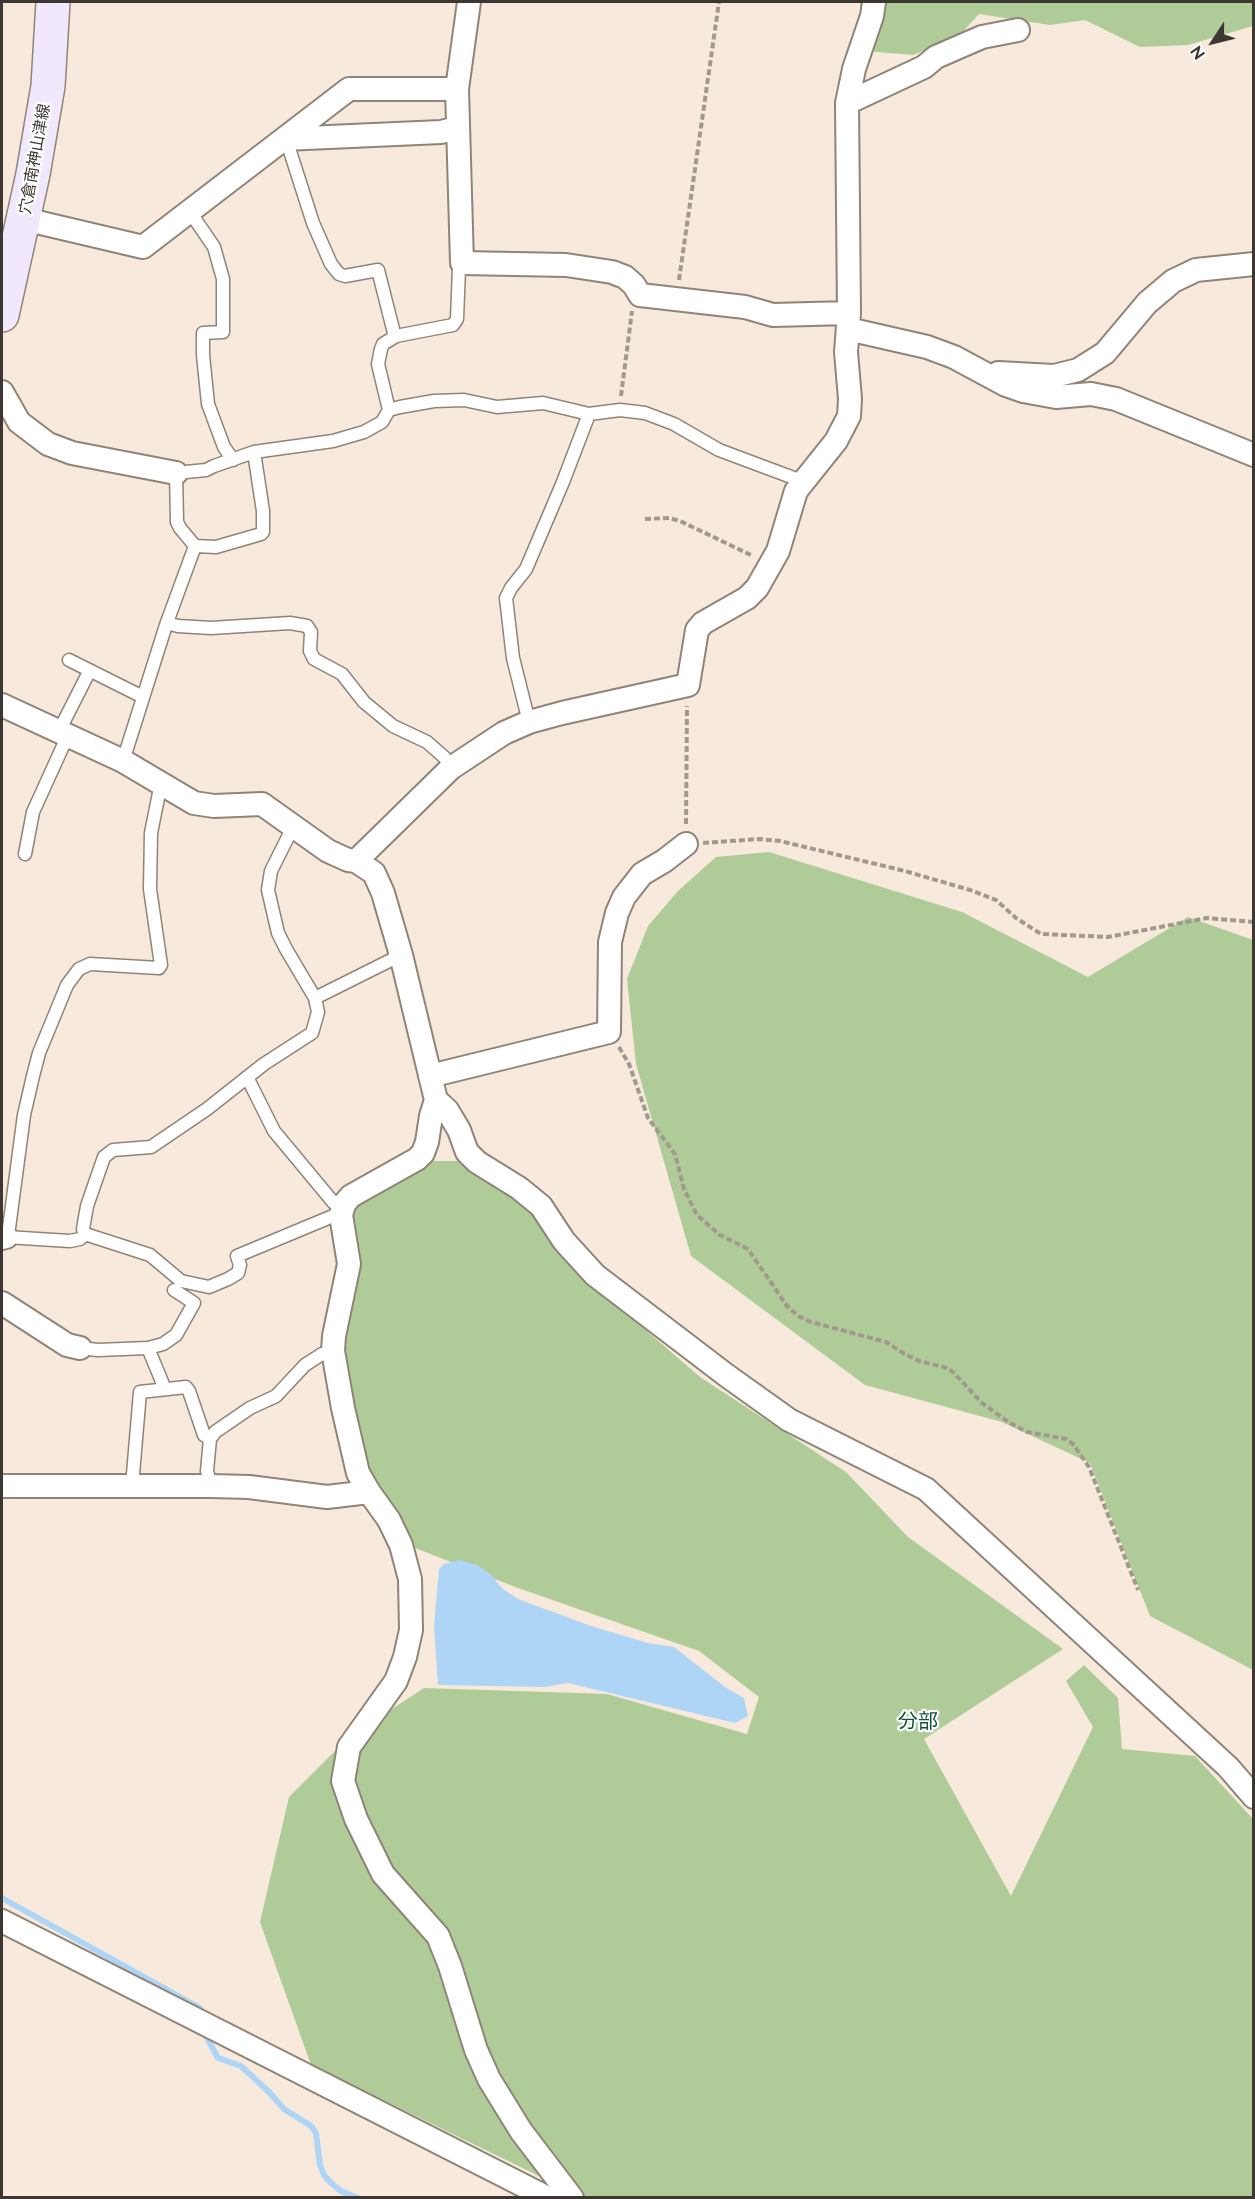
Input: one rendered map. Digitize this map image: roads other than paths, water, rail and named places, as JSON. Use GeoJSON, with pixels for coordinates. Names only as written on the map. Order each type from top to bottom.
{"type":"FeatureCollection","features":[{"type":"Feature","properties":{"kind":"main road","name":"穴倉南神山津線"},"geometry":{"type":"LineString","coordinates":[[2,315],[24,219],[48,86],[53,2]]}},
{"type":"Feature","properties":{"kind":"street"},"geometry":{"type":"LineString","coordinates":[[469,2],[457,89],[462,263],[566,265],[612,272],[625,277],[640,295],[676,301],[745,307],[773,315],[849,321],[954,357],[1006,385],[1040,395],[1056,397],[1091,394],[1116,399],[1254,455]]}},
{"type":"Feature","properties":{"kind":"street"},"geometry":{"type":"LineString","coordinates":[[356,861],[452,767],[489,742],[529,722],[688,685],[697,630],[703,623],[747,598],[757,588],[771,565],[796,491],[836,441],[849,416],[846,352],[849,321],[847,103],[854,69],[872,16],[874,2]]}},
{"type":"Feature","properties":{"kind":"street"},"geometry":{"type":"LineString","coordinates":[[847,103],[924,67],[936,57],[982,36],[1018,30]]}},
{"type":"Feature","properties":{"kind":"street"},"geometry":{"type":"LineString","coordinates":[[24,219],[143,247],[349,89],[457,89]]}},
{"type":"Feature","properties":{"kind":"street"},"geometry":{"type":"LineString","coordinates":[[284,139],[441,132],[457,128]]}},
{"type":"Feature","properties":{"kind":"street"},"geometry":{"type":"LineString","coordinates":[[982,371],[1046,376],[1078,370],[1106,353],[1148,303],[1173,281],[1196,270],[1254,264]]}},
{"type":"Feature","properties":{"kind":"street"},"geometry":{"type":"LineString","coordinates":[[2,398],[19,422],[48,444],[84,455],[176,473]]}},
{"type":"Feature","properties":{"kind":"street"},"geometry":{"type":"LineString","coordinates":[[2,705],[123,761],[194,803],[214,806],[262,804],[328,851],[356,861],[374,873],[383,893],[401,955],[436,1100],[423,1153],[417,1159],[351,1197],[344,1204],[341,1212],[349,1264],[333,1336],[333,1351],[358,1473],[389,1520],[401,1545],[410,1579],[411,1629],[396,1681],[350,1747],[343,1781],[356,1819],[383,1874],[438,1936],[450,1966],[476,2050],[489,2079],[521,2131],[572,2198]]}},
{"type":"Feature","properties":{"kind":"street"},"geometry":{"type":"LineString","coordinates":[[430,1076],[609,1032],[610,942],[617,913],[624,897],[642,874],[686,844]]}},
{"type":"Feature","properties":{"kind":"street"},"geometry":{"type":"LineString","coordinates":[[436,1100],[447,1110],[453,1120],[467,1152],[536,1201],[564,1241],[595,1275],[789,1420],[926,1489],[1228,1767],[1254,1797]]}},
{"type":"Feature","properties":{"kind":"street"},"geometry":{"type":"LineString","coordinates":[[2,1303],[67,1345],[80,1348]]}},
{"type":"Feature","properties":{"kind":"street"},"geometry":{"type":"LineString","coordinates":[[2,1486],[212,1486],[327,1497],[369,1492]]}},
{"type":"Feature","properties":{"kind":"street"},"geometry":{"type":"LineString","coordinates":[[2,1921],[548,2198]]}},
{"type":"Feature","properties":{"kind":"lane"},"geometry":{"type":"LineString","coordinates":[[284,139],[288,145],[313,223],[331,264],[339,274],[345,276],[378,270],[395,337]]}},
{"type":"Feature","properties":{"kind":"lane"},"geometry":{"type":"LineString","coordinates":[[190,212],[214,248],[223,279],[223,332],[203,333],[203,355],[208,404],[224,447],[233,460]]}},
{"type":"Feature","properties":{"kind":"lane"},"geometry":{"type":"LineString","coordinates":[[254,452],[263,532],[216,547],[195,546],[177,522],[176,473],[206,470],[254,452],[333,441],[364,432],[382,422],[389,410],[378,364],[383,344],[395,337],[453,325],[457,319],[459,268],[462,263]]}},
{"type":"Feature","properties":{"kind":"lane"},"geometry":{"type":"LineString","coordinates":[[389,410],[434,401],[464,399],[497,406],[543,403],[589,414],[620,410],[645,413],[674,424],[719,450],[802,482]]}},
{"type":"Feature","properties":{"kind":"lane"},"geometry":{"type":"LineString","coordinates":[[529,722],[513,658],[506,598],[526,569],[589,414]]}},
{"type":"Feature","properties":{"kind":"lane"},"geometry":{"type":"LineString","coordinates":[[123,761],[167,623],[195,546]]}},
{"type":"Feature","properties":{"kind":"lane"},"geometry":{"type":"LineString","coordinates":[[167,623],[211,628],[290,623],[307,626],[311,632],[310,651],[314,659],[342,674],[364,702],[393,726],[427,742],[452,767]]}},
{"type":"Feature","properties":{"kind":"lane"},"geometry":{"type":"LineString","coordinates":[[69,660],[143,697]]}},
{"type":"Feature","properties":{"kind":"lane"},"geometry":{"type":"LineString","coordinates":[[25,854],[33,812],[89,672]]}},
{"type":"Feature","properties":{"kind":"lane"},"geometry":{"type":"LineString","coordinates":[[85,1234],[80,1239],[70,1241],[4,1237],[9,1228],[22,1125],[33,1076],[39,1053],[67,985],[79,969],[90,964],[159,968],[161,965],[150,889],[151,833],[161,783]]}},
{"type":"Feature","properties":{"kind":"lane"},"geometry":{"type":"LineString","coordinates":[[85,1234],[83,1229],[87,1206],[104,1157],[113,1150],[151,1147],[312,1033],[318,1012],[315,998],[279,933],[268,890],[271,871],[293,827]]}},
{"type":"Feature","properties":{"kind":"lane"},"geometry":{"type":"LineString","coordinates":[[315,998],[401,955]]}},
{"type":"Feature","properties":{"kind":"lane"},"geometry":{"type":"LineString","coordinates":[[85,1234],[150,1255],[181,1281],[209,1287],[238,1273],[240,1265],[237,1256],[341,1212],[274,1131],[247,1077]]}},
{"type":"Feature","properties":{"kind":"lane"},"geometry":{"type":"LineString","coordinates":[[80,1348],[98,1350],[148,1348],[163,1344],[176,1335],[194,1303],[174,1290]]}},
{"type":"Feature","properties":{"kind":"lane"},"geometry":{"type":"LineString","coordinates":[[148,1348],[165,1389]]}},
{"type":"Feature","properties":{"kind":"lane"},"geometry":{"type":"LineString","coordinates":[[212,1486],[207,1471],[210,1439],[215,1432],[250,1408],[276,1396],[305,1365],[322,1354],[333,1351]]}},
{"type":"Feature","properties":{"kind":"lane"},"geometry":{"type":"LineString","coordinates":[[132,1486],[140,1392],[188,1388],[204,1435],[210,1439]]}},
{"type":"Feature","properties":{"kind":"water"},"geometry":{"type":"Polygon","coordinates":[[[459,1560],[477,1565],[489,1573],[503,1589],[518,1599],[591,1626],[648,1643],[674,1647],[725,1687],[744,1698],[748,1716],[735,1723],[568,1683],[545,1687],[438,1685],[434,1626],[439,1569],[444,1564],[459,1560]]]}},
{"type":"Feature","properties":{"kind":"waterway"},"geometry":{"type":"LineString","coordinates":[[2,1898],[200,2008],[202,2014]]}},
{"type":"Feature","properties":{"kind":"waterway"},"geometry":{"type":"LineString","coordinates":[[206,2036],[218,2058],[241,2066],[284,2109],[311,2126],[316,2133],[320,2165],[324,2175],[341,2191],[358,2198]]}},
{"type":"Feature","properties":{"kind":"district","name":"分部"},"geometry":{"type":"Point","coordinates":[918,1722]}}]}
